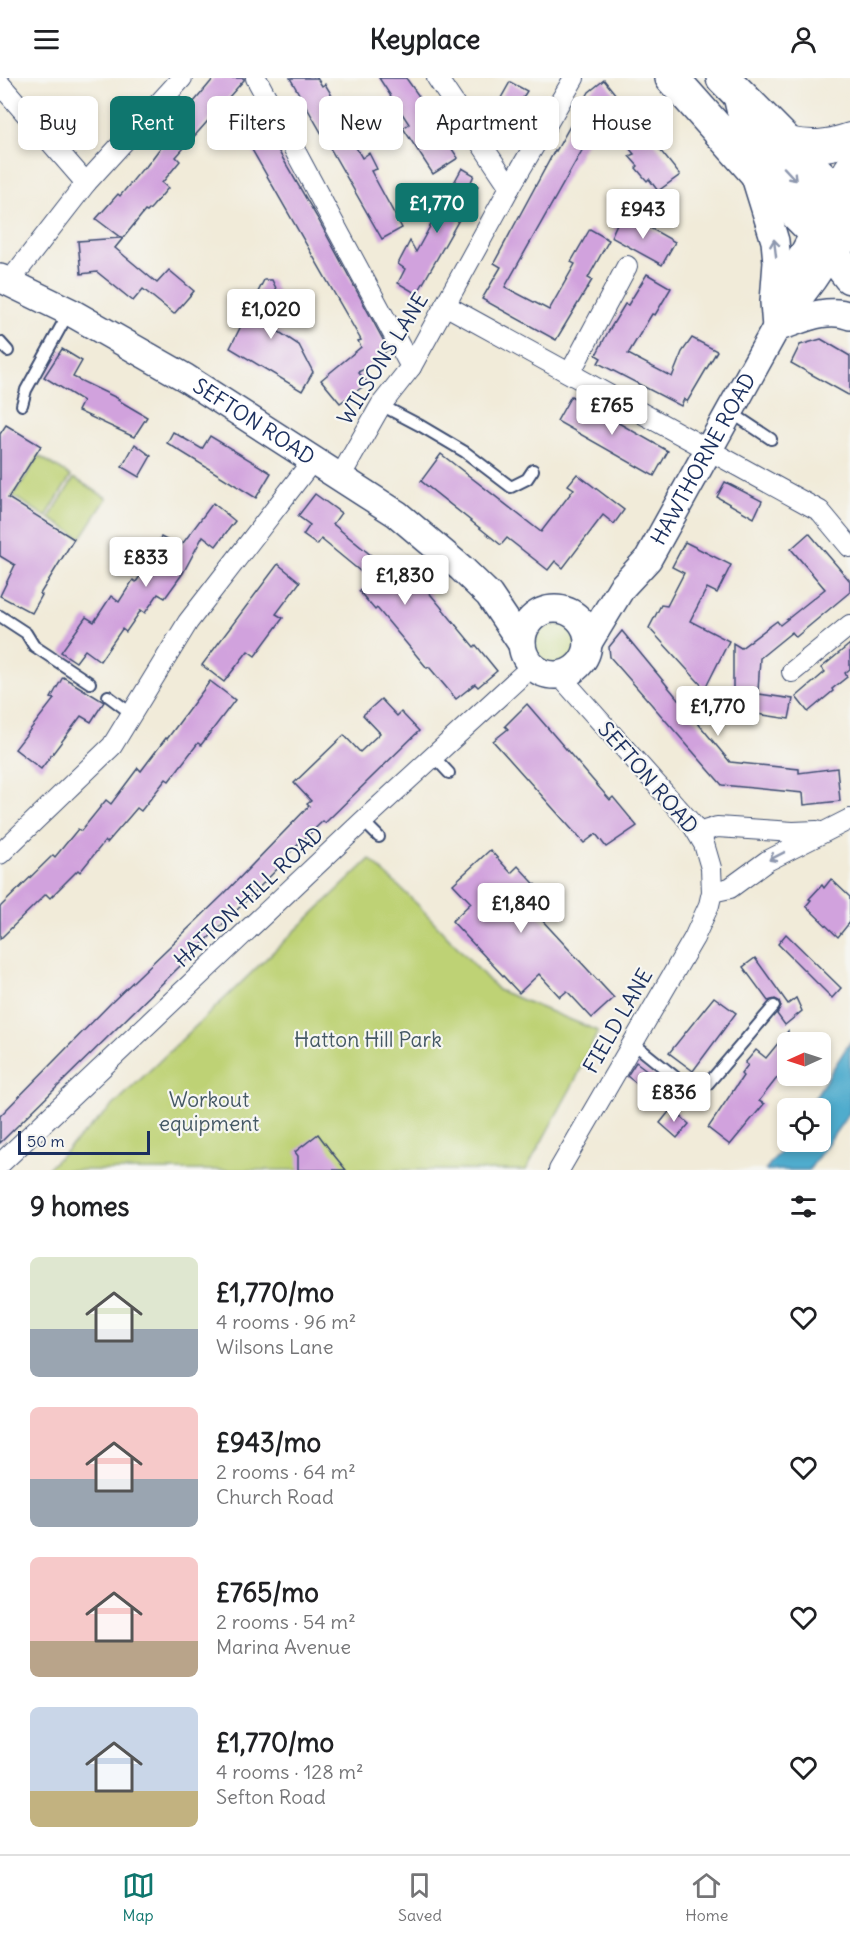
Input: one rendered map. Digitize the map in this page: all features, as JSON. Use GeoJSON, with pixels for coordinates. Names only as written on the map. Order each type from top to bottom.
{"type":"FeatureCollection","features":[{"type":"Feature","properties":{"kind":"highway"},"geometry":{"type":"LineString","coordinates":[[672,78],[753,170],[840,223]]}},
{"type":"Feature","properties":{"kind":"highway"},"geometry":{"type":"LineString","coordinates":[[730,85],[787,143],[840,223]]}},
{"type":"Feature","properties":{"kind":"main road"},"geometry":{"type":"LineString","coordinates":[[730,85],[744,126],[840,223]]}},
{"type":"Feature","properties":{"kind":"main road"},"geometry":{"type":"LineString","coordinates":[[787,143],[809,148],[822,147],[850,139]]}},
{"type":"Feature","properties":{"kind":"main road"},"geometry":{"type":"LineString","coordinates":[[753,170],[775,241],[776,328],[816,314],[833,312],[850,316]]}},
{"type":"Feature","properties":{"kind":"main road","name":"HAWTHORNE ROAD"},"geometry":{"type":"LineString","coordinates":[[588,643],[622,587],[648,559],[776,328],[813,279],[840,223]]}},
{"type":"Feature","properties":{"kind":"main road","name":"SEFTON ROAD"},"geometry":{"type":"LineString","coordinates":[[4,280],[69,312],[186,378],[397,514],[461,568],[489,596]]}},
{"type":"Feature","properties":{"kind":"main road","name":"HAWTHORNE ROAD"},"geometry":{"type":"LineString","coordinates":[[570,613],[622,587]]}},
{"type":"Feature","properties":{"kind":"main road"},"geometry":{"type":"LineString","coordinates":[[489,596],[538,614]]}},
{"type":"Feature","properties":{"kind":"main road"},"geometry":{"type":"LineString","coordinates":[[489,596],[527,655],[540,672],[559,675],[577,668],[587,652],[588,643],[583,625],[570,613],[554,609],[538,614],[526,627],[527,655]]}},
{"type":"Feature","properties":{"kind":"street"},"geometry":{"type":"LineString","coordinates":[[4,280],[86,183],[182,78]]}},
{"type":"Feature","properties":{"kind":"street"},"geometry":{"type":"LineString","coordinates":[[256,78],[411,367]]}},
{"type":"Feature","properties":{"kind":"street"},"geometry":{"type":"LineString","coordinates":[[438,78],[510,187]]}},
{"type":"Feature","properties":{"kind":"street","name":"WILSONS LANE"},"geometry":{"type":"LineString","coordinates":[[340,477],[381,405],[411,367],[510,187],[574,78]]}},
{"type":"Feature","properties":{"kind":"street"},"geometry":{"type":"LineString","coordinates":[[0,84],[86,183]]}},
{"type":"Feature","properties":{"kind":"street"},"geometry":{"type":"LineString","coordinates":[[570,373],[627,266]]}},
{"type":"Feature","properties":{"kind":"street"},"geometry":{"type":"LineString","coordinates":[[445,305],[820,511],[850,547]]}},
{"type":"Feature","properties":{"kind":"street"},"geometry":{"type":"LineString","coordinates":[[0,854],[112,746],[189,622],[313,460]]}},
{"type":"Feature","properties":{"kind":"street"},"geometry":{"type":"LineString","coordinates":[[792,672],[850,625]]}},
{"type":"Feature","properties":{"kind":"street","name":"HATTON HILL ROAD"},"geometry":{"type":"LineString","coordinates":[[0,1164],[363,821],[434,757],[527,655]]}},
{"type":"Feature","properties":{"kind":"street","name":"SEFTON ROAD"},"geometry":{"type":"LineString","coordinates":[[559,675],[692,824],[704,844],[711,868],[712,892]]}},
{"type":"Feature","properties":{"kind":"street"},"geometry":{"type":"LineString","coordinates":[[712,892],[730,888],[767,861],[850,819]]}},
{"type":"Feature","properties":{"kind":"street"},"geometry":{"type":"LineString","coordinates":[[698,833],[717,827],[793,832],[829,829]]}},
{"type":"Feature","properties":{"kind":"street","name":"FIELD LANE"},"geometry":{"type":"LineString","coordinates":[[559,1170],[694,938],[709,905],[712,892]]}},
{"type":"Feature","properties":{"kind":"lane"},"geometry":{"type":"LineString","coordinates":[[22,405],[26,390],[69,312]]}},
{"type":"Feature","properties":{"kind":"lane"},"geometry":{"type":"LineString","coordinates":[[0,342],[8,351]]}},
{"type":"Feature","properties":{"kind":"lane"},"geometry":{"type":"LineString","coordinates":[[381,405],[465,452],[511,487],[527,479],[533,470]]}},
{"type":"Feature","properties":{"kind":"lane"},"geometry":{"type":"LineString","coordinates":[[729,411],[771,439]]}},
{"type":"Feature","properties":{"kind":"lane"},"geometry":{"type":"LineString","coordinates":[[0,616],[26,633],[33,646],[90,683]]}},
{"type":"Feature","properties":{"kind":"lane"},"geometry":{"type":"LineString","coordinates":[[108,696],[132,714]]}},
{"type":"Feature","properties":{"kind":"lane"},"geometry":{"type":"LineString","coordinates":[[434,757],[449,773]]}},
{"type":"Feature","properties":{"kind":"lane"},"geometry":{"type":"LineString","coordinates":[[363,821],[379,837]]}},
{"type":"Feature","properties":{"kind":"lane"},"geometry":{"type":"LineString","coordinates":[[633,1043],[690,1089],[706,1086],[774,1006]]}},
{"type":"Feature","properties":{"kind":"green space"},"geometry":{"type":"Polygon","coordinates":[[[39,456],[71,476],[46,517],[13,496],[39,456]]]}},
{"type":"Feature","properties":{"kind":"green space"},"geometry":{"type":"Polygon","coordinates":[[[74,478],[107,498],[81,538],[49,518],[74,478]]]}},
{"type":"Feature","properties":{"kind":"green space"},"geometry":{"type":"Polygon","coordinates":[[[555,620],[571,627],[578,643],[571,659],[555,666],[539,659],[532,643],[539,627],[555,620]]]}},
{"type":"Feature","properties":{"kind":"green space","name":"Hatton Hill Park"},"geometry":{"type":"Polygon","coordinates":[[[370,859],[417,904],[498,990],[598,1031],[577,1077],[526,1170],[46,1170],[370,859]]]}},
{"type":"Feature","properties":{"kind":"water"},"geometry":{"type":"Polygon","coordinates":[[[850,1042],[850,1112],[831,1139],[831,1098],[814,1098],[822,1086],[831,1086],[831,1072],[850,1042]]]}},
{"type":"Feature","properties":{"kind":"water"},"geometry":{"type":"Polygon","coordinates":[[[780,1152],[822,1152],[809,1170],[765,1170],[780,1152]]]}},
{"type":"Feature","properties":{"kind":"building"},"geometry":{"type":"Polygon","coordinates":[[[214,78],[244,78],[230,96],[207,96],[207,122],[195,135],[195,101],[214,78]]]}},
{"type":"Feature","properties":{"kind":"building"},"geometry":{"type":"Polygon","coordinates":[[[290,78],[317,78],[322,86],[325,84],[332,96],[319,96],[319,129],[307,108],[307,96],[300,96],[290,78]]]}},
{"type":"Feature","properties":{"kind":"building"},"geometry":{"type":"Polygon","coordinates":[[[379,78],[406,78],[419,96],[415,96],[415,146],[403,128],[409,124],[403,115],[403,96],[391,96],[379,78]]]}},
{"type":"Feature","properties":{"kind":"building"},"geometry":{"type":"Polygon","coordinates":[[[604,80],[617,96],[587,96],[604,80]]]}},
{"type":"Feature","properties":{"kind":"building"},"geometry":{"type":"Polygon","coordinates":[[[510,82],[527,91],[524,96],[502,96],[510,82]]]}},
{"type":"Feature","properties":{"kind":"building"},"geometry":{"type":"Polygon","coordinates":[[[571,124],[571,150],[582,150],[505,287],[549,310],[575,264],[571,262],[590,229],[609,240],[588,278],[592,280],[556,340],[482,299],[501,267],[494,263],[555,150],[559,150],[559,146],[571,124]]]}},
{"type":"Feature","properties":{"kind":"building"},"geometry":{"type":"Polygon","coordinates":[[[159,150],[182,150],[176,157],[180,161],[162,183],[168,188],[147,212],[145,211],[115,248],[157,283],[169,270],[194,291],[174,314],[143,289],[133,301],[97,272],[81,274],[78,241],[121,238],[96,219],[145,168],[159,150]]]}},
{"type":"Feature","properties":{"kind":"building"},"geometry":{"type":"Polygon","coordinates":[[[252,150],[278,150],[388,349],[380,357],[382,361],[358,372],[368,383],[340,403],[321,380],[361,347],[358,341],[361,340],[252,150]]]}},
{"type":"Feature","properties":{"kind":"building"},"geometry":{"type":"Polygon","coordinates":[[[331,150],[357,150],[362,158],[369,153],[377,169],[371,171],[402,228],[382,239],[331,150]]]}},
{"type":"Feature","properties":{"kind":"building"},"geometry":{"type":"Polygon","coordinates":[[[417,150],[453,150],[458,158],[433,174],[417,150]]]}},
{"type":"Feature","properties":{"kind":"building"},"geometry":{"type":"Polygon","coordinates":[[[631,150],[660,150],[680,175],[658,191],[636,168],[638,166],[629,156],[634,154],[631,150]]]}},
{"type":"Feature","properties":{"kind":"building"},"geometry":{"type":"Polygon","coordinates":[[[462,168],[474,175],[471,182],[478,186],[417,294],[398,283],[405,269],[398,264],[410,241],[416,252],[462,168]]]}},
{"type":"Feature","properties":{"kind":"building"},"geometry":{"type":"Polygon","coordinates":[[[620,217],[636,225],[638,221],[675,242],[662,265],[611,237],[620,217]]]}},
{"type":"Feature","properties":{"kind":"building"},"geometry":{"type":"Polygon","coordinates":[[[647,274],[671,288],[628,354],[672,377],[682,352],[692,338],[717,351],[687,402],[684,399],[681,406],[598,363],[601,358],[596,355],[608,332],[647,274]]]}},
{"type":"Feature","properties":{"kind":"building"},"geometry":{"type":"Polygon","coordinates":[[[264,280],[272,280],[286,309],[276,330],[299,345],[313,372],[302,391],[230,348],[264,280]]]}},
{"type":"Feature","properties":{"kind":"building"},"geometry":{"type":"Polygon","coordinates":[[[821,339],[850,356],[850,396],[791,363],[800,345],[821,339]]]}},
{"type":"Feature","properties":{"kind":"building"},"geometry":{"type":"Polygon","coordinates":[[[62,349],[82,361],[73,377],[119,399],[147,417],[134,437],[78,411],[83,401],[44,377],[62,349]]]}},
{"type":"Feature","properties":{"kind":"building"},"geometry":{"type":"Polygon","coordinates":[[[571,396],[668,451],[654,476],[557,421],[571,396]]]}},
{"type":"Feature","properties":{"kind":"building"},"geometry":{"type":"Polygon","coordinates":[[[6,425],[41,446],[8,498],[74,539],[40,594],[42,595],[32,613],[0,596],[15,565],[0,556],[0,434],[6,425]]]}},
{"type":"Feature","properties":{"kind":"building"},"geometry":{"type":"Polygon","coordinates":[[[173,432],[202,449],[210,436],[271,473],[256,498],[167,443],[173,432]]]}},
{"type":"Feature","properties":{"kind":"building"},"geometry":{"type":"Polygon","coordinates":[[[135,444],[151,456],[139,477],[122,467],[135,444]]]}},
{"type":"Feature","properties":{"kind":"building"},"geometry":{"type":"Polygon","coordinates":[[[441,454],[541,532],[574,489],[568,485],[577,474],[624,510],[614,524],[603,515],[563,568],[555,561],[548,570],[507,538],[501,545],[421,481],[441,454]]]}},
{"type":"Feature","properties":{"kind":"building"},"geometry":{"type":"Polygon","coordinates":[[[725,482],[762,501],[754,518],[717,497],[725,482]]]}},
{"type":"Feature","properties":{"kind":"building"},"geometry":{"type":"Polygon","coordinates":[[[315,494],[341,513],[333,524],[383,565],[394,555],[419,586],[422,584],[497,671],[478,687],[475,684],[456,699],[377,608],[375,610],[359,591],[372,581],[321,539],[317,545],[303,535],[310,525],[298,516],[315,494]]]}},
{"type":"Feature","properties":{"kind":"building"},"geometry":{"type":"Polygon","coordinates":[[[213,503],[235,521],[216,546],[203,536],[183,573],[165,598],[158,594],[145,613],[141,610],[126,632],[122,629],[100,661],[85,650],[76,662],[61,652],[86,617],[94,622],[111,596],[119,602],[133,580],[136,582],[153,557],[151,555],[161,537],[180,547],[213,503]]]}},
{"type":"Feature","properties":{"kind":"building"},"geometry":{"type":"Polygon","coordinates":[[[809,533],[850,581],[850,592],[796,637],[792,632],[760,658],[758,692],[733,690],[733,643],[741,648],[777,621],[780,625],[825,589],[791,549],[809,533]]]}},
{"type":"Feature","properties":{"kind":"building"},"geometry":{"type":"Polygon","coordinates":[[[685,542],[731,565],[717,593],[707,588],[690,621],[729,641],[705,689],[649,628],[661,605],[667,606],[684,573],[672,567],[685,542]]]}},
{"type":"Feature","properties":{"kind":"building"},"geometry":{"type":"Polygon","coordinates":[[[278,564],[300,582],[276,614],[283,618],[255,656],[248,651],[224,682],[202,665],[278,564]]]}},
{"type":"Feature","properties":{"kind":"building"},"geometry":{"type":"Polygon","coordinates":[[[622,631],[730,762],[799,769],[799,773],[837,768],[840,801],[804,805],[803,793],[722,785],[610,657],[609,647],[622,631]]]}},
{"type":"Feature","properties":{"kind":"building"},"geometry":{"type":"Polygon","coordinates":[[[850,644],[850,669],[845,673],[847,677],[808,712],[796,697],[825,672],[821,668],[850,644]]]}},
{"type":"Feature","properties":{"kind":"building"},"geometry":{"type":"Polygon","coordinates":[[[63,677],[104,702],[91,722],[81,716],[41,769],[15,749],[54,699],[51,698],[63,677]]]}},
{"type":"Feature","properties":{"kind":"building"},"geometry":{"type":"Polygon","coordinates":[[[210,681],[235,700],[201,745],[198,743],[169,781],[166,779],[141,811],[137,808],[107,843],[105,841],[80,872],[78,870],[50,898],[46,894],[0,939],[0,907],[53,855],[55,857],[78,829],[81,831],[106,800],[111,804],[138,768],[141,771],[167,739],[210,681]]]}},
{"type":"Feature","properties":{"kind":"building"},"geometry":{"type":"Polygon","coordinates":[[[759,694],[793,699],[789,719],[757,714],[759,694]]]}},
{"type":"Feature","properties":{"kind":"building"},"geometry":{"type":"Polygon","coordinates":[[[381,699],[397,716],[401,712],[419,731],[325,823],[323,821],[286,856],[288,858],[234,913],[0,1143],[0,1116],[111,1003],[223,895],[309,806],[307,804],[311,801],[294,783],[344,735],[360,752],[380,733],[363,715],[381,699]]]}},
{"type":"Feature","properties":{"kind":"building"},"geometry":{"type":"Polygon","coordinates":[[[527,704],[610,800],[613,797],[637,826],[606,847],[596,834],[584,843],[493,741],[508,729],[505,726],[527,704]]]}},
{"type":"Feature","properties":{"kind":"building"},"geometry":{"type":"Polygon","coordinates":[[[490,850],[511,873],[518,866],[542,892],[528,905],[614,998],[592,1018],[567,991],[560,997],[539,974],[519,993],[452,921],[471,903],[453,884],[490,850]]]}},
{"type":"Feature","properties":{"kind":"building"},"geometry":{"type":"Polygon","coordinates":[[[831,879],[850,897],[850,922],[838,937],[806,906],[811,900],[809,899],[822,885],[824,888],[831,879]]]}},
{"type":"Feature","properties":{"kind":"building"},"geometry":{"type":"Polygon","coordinates":[[[786,934],[841,988],[832,998],[778,944],[786,934]]]}},
{"type":"Feature","properties":{"kind":"building"},"geometry":{"type":"Polygon","coordinates":[[[755,958],[788,1004],[796,998],[802,1011],[785,1025],[777,1014],[781,1007],[779,1001],[775,999],[768,1001],[743,967],[755,958]]]}},
{"type":"Feature","properties":{"kind":"building"},"geometry":{"type":"Polygon","coordinates":[[[714,997],[736,1013],[693,1071],[669,1053],[714,997]]]}},
{"type":"Feature","properties":{"kind":"building"},"geometry":{"type":"Polygon","coordinates":[[[777,1044],[777,1078],[759,1101],[764,1104],[730,1145],[708,1128],[743,1076],[741,1074],[748,1065],[745,1063],[756,1050],[766,1058],[777,1044]]]}},
{"type":"Feature","properties":{"kind":"building"},"geometry":{"type":"Polygon","coordinates":[[[636,1062],[665,1084],[654,1097],[627,1076],[636,1062]]]}},
{"type":"Feature","properties":{"kind":"building"},"geometry":{"type":"Polygon","coordinates":[[[672,1108],[689,1124],[677,1138],[660,1123],[672,1108]]]}},
{"type":"Feature","properties":{"kind":"building"},"geometry":{"type":"Polygon","coordinates":[[[318,1134],[346,1170],[298,1170],[298,1156],[295,1152],[318,1134]]]}},
{"type":"Feature","properties":{"kind":"park label","name":"Workout equipment"},"geometry":{"type":"Point","coordinates":[209,1112]}}]}
